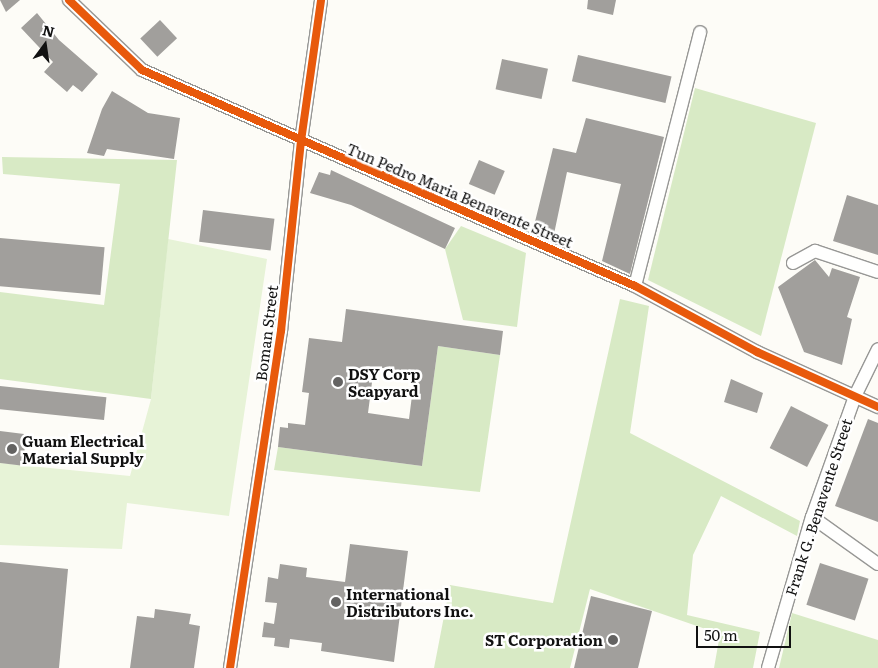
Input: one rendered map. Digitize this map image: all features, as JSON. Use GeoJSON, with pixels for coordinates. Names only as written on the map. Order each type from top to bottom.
{"type":"FeatureCollection","features":[{"type":"Feature","properties":{"kind":"street","name":"Tun Pedro Maria Benavente Street"},"geometry":{"type":"LineString","coordinates":[[69,0],[142,70],[635,286],[757,352],[878,407]]}},
{"type":"Feature","properties":{"kind":"street","name":"Boman Street"},"geometry":{"type":"LineString","coordinates":[[230,668],[281,332],[301,141],[321,0]]}},
{"type":"Feature","properties":{"kind":"street"},"geometry":{"type":"LineString","coordinates":[[635,286],[700,32]]}},
{"type":"Feature","properties":{"kind":"street"},"geometry":{"type":"LineString","coordinates":[[793,263],[815,252],[878,272]]}},
{"type":"Feature","properties":{"kind":"street","name":"Frank G. Benavente Street"},"geometry":{"type":"LineString","coordinates":[[768,668],[812,517],[855,396],[878,349]]}},
{"type":"Feature","properties":{"kind":"street"},"geometry":{"type":"LineString","coordinates":[[812,517],[878,564]]}},
{"type":"Feature","properties":{"kind":"green space"},"geometry":{"type":"Polygon","coordinates":[[[695,88],[816,123],[761,336],[648,280],[695,88]]]}},
{"type":"Feature","properties":{"kind":"green space"},"geometry":{"type":"Polygon","coordinates":[[[2,157],[177,160],[151,399],[0,379],[0,292],[104,305],[120,184],[3,174],[2,157]]]}},
{"type":"Feature","properties":{"kind":"green space"},"geometry":{"type":"Polygon","coordinates":[[[461,226],[526,253],[517,327],[463,320],[445,249],[461,226]]]}},
{"type":"Feature","properties":{"kind":"green space"},"geometry":{"type":"Polygon","coordinates":[[[168,239],[267,259],[229,516],[127,503],[122,549],[0,545],[0,463],[130,476],[151,399],[168,239]]]}},
{"type":"Feature","properties":{"kind":"green space"},"geometry":{"type":"Polygon","coordinates":[[[620,299],[649,306],[630,433],[800,521],[797,536],[721,496],[693,555],[687,615],[760,632],[753,668],[714,668],[720,634],[590,589],[570,668],[434,668],[450,585],[553,603],[620,299]]]}},
{"type":"Feature","properties":{"kind":"green space"},"geometry":{"type":"Polygon","coordinates":[[[438,346],[500,355],[480,492],[274,470],[278,447],[422,466],[438,346]]]}},
{"type":"Feature","properties":{"kind":"green space"},"geometry":{"type":"Polygon","coordinates":[[[792,613],[878,640],[878,668],[779,668],[792,613]]]}},
{"type":"Feature","properties":{"kind":"building"},"geometry":{"type":"Polygon","coordinates":[[[0,0],[20,0],[6,12],[0,0]]]}},
{"type":"Feature","properties":{"kind":"building"},"geometry":{"type":"Polygon","coordinates":[[[588,0],[616,0],[613,15],[587,9],[588,0]]]}},
{"type":"Feature","properties":{"kind":"building"},"geometry":{"type":"Polygon","coordinates":[[[37,13],[59,40],[98,74],[82,92],[73,85],[67,92],[44,72],[53,62],[21,28],[37,13]]]}},
{"type":"Feature","properties":{"kind":"building"},"geometry":{"type":"Polygon","coordinates":[[[160,20],[177,38],[157,57],[140,38],[160,20]]]}},
{"type":"Feature","properties":{"kind":"building"},"geometry":{"type":"Polygon","coordinates":[[[578,55],[672,77],[665,103],[572,81],[578,55]]]}},
{"type":"Feature","properties":{"kind":"building"},"geometry":{"type":"Polygon","coordinates":[[[502,59],[548,69],[542,99],[496,89],[502,59]]]}},
{"type":"Feature","properties":{"kind":"building"},"geometry":{"type":"Polygon","coordinates":[[[112,91],[148,113],[180,118],[174,159],[107,149],[104,156],[87,153],[102,109],[112,91]]]}},
{"type":"Feature","properties":{"kind":"building"},"geometry":{"type":"Polygon","coordinates":[[[586,118],[664,137],[630,274],[602,261],[621,184],[567,172],[554,234],[533,230],[553,148],[576,153],[586,118]]]}},
{"type":"Feature","properties":{"kind":"building"},"geometry":{"type":"Polygon","coordinates":[[[479,160],[505,171],[495,195],[469,184],[479,160]]]}},
{"type":"Feature","properties":{"kind":"building"},"geometry":{"type":"Polygon","coordinates":[[[331,170],[455,228],[445,249],[351,205],[310,193],[319,172],[330,175],[331,170]]]}},
{"type":"Feature","properties":{"kind":"building"},"geometry":{"type":"Polygon","coordinates":[[[847,195],[878,205],[878,255],[833,241],[847,195]]]}},
{"type":"Feature","properties":{"kind":"building"},"geometry":{"type":"Polygon","coordinates":[[[203,210],[274,219],[271,251],[199,242],[203,210]]]}},
{"type":"Feature","properties":{"kind":"building"},"geometry":{"type":"Polygon","coordinates":[[[0,238],[105,247],[100,295],[0,286],[0,238]]]}},
{"type":"Feature","properties":{"kind":"building"},"geometry":{"type":"Polygon","coordinates":[[[815,260],[829,277],[832,268],[860,277],[847,317],[852,319],[842,365],[804,352],[778,287],[815,260]]]}},
{"type":"Feature","properties":{"kind":"building","name":"DSY Corp Scapyard"},"geometry":{"type":"Polygon","coordinates":[[[346,309],[503,331],[500,355],[438,346],[422,466],[278,447],[280,427],[288,428],[288,423],[305,425],[309,393],[302,392],[309,338],[342,342],[346,309]],[[374,367],[368,413],[409,419],[415,372],[374,367]]]}},
{"type":"Feature","properties":{"kind":"building"},"geometry":{"type":"Polygon","coordinates":[[[731,379],[763,393],[757,413],[724,402],[731,379]]]}},
{"type":"Feature","properties":{"kind":"building"},"geometry":{"type":"Polygon","coordinates":[[[0,386],[106,397],[104,420],[0,409],[0,386]]]}},
{"type":"Feature","properties":{"kind":"building"},"geometry":{"type":"Polygon","coordinates":[[[791,406],[828,425],[807,467],[770,448],[791,406]]]}},
{"type":"Feature","properties":{"kind":"building"},"geometry":{"type":"Polygon","coordinates":[[[868,419],[878,423],[878,522],[835,506],[868,419]]]}},
{"type":"Feature","properties":{"kind":"building","name":"Guam Electrical Material Supply"},"geometry":{"type":"Polygon","coordinates":[[[0,431],[24,434],[25,466],[0,463],[0,431]]]}},
{"type":"Feature","properties":{"kind":"building","name":"International Distributors Inc."},"geometry":{"type":"Polygon","coordinates":[[[350,544],[408,551],[394,662],[321,651],[322,643],[290,639],[289,648],[274,646],[275,638],[262,637],[264,622],[274,624],[277,603],[265,602],[268,577],[278,579],[280,564],[307,568],[306,577],[345,582],[350,544]]]}},
{"type":"Feature","properties":{"kind":"building"},"geometry":{"type":"Polygon","coordinates":[[[0,562],[68,569],[59,668],[0,668],[0,562]]]}},
{"type":"Feature","properties":{"kind":"building"},"geometry":{"type":"Polygon","coordinates":[[[820,563],[869,579],[855,621],[806,605],[820,563]]]}},
{"type":"Feature","properties":{"kind":"building","name":"ST Corporation"},"geometry":{"type":"Polygon","coordinates":[[[591,596],[652,611],[638,668],[574,668],[591,596]]]}},
{"type":"Feature","properties":{"kind":"building"},"geometry":{"type":"Polygon","coordinates":[[[155,609],[191,614],[189,624],[200,626],[194,668],[130,668],[137,616],[154,618],[155,609]]]}},
{"type":"Feature","properties":{"kind":"cycle path"},"geometry":{"type":"LineString","coordinates":[[69,0],[142,70],[635,286],[757,352],[878,407]]}},
{"type":"Feature","properties":{"kind":"cycle path"},"geometry":{"type":"LineString","coordinates":[[230,668],[281,331],[301,141],[321,0]]}},
{"type":"Feature","properties":{"kind":"place","name":"DSY Corp Scapyard"},"geometry":{"type":"Point","coordinates":[338,382]}},
{"type":"Feature","properties":{"kind":"place","name":"Guam Electrical Material Supply"},"geometry":{"type":"Point","coordinates":[12,449]}},
{"type":"Feature","properties":{"kind":"place","name":"International Distributors Inc."},"geometry":{"type":"Point","coordinates":[336,602]}},
{"type":"Feature","properties":{"kind":"place","name":"ST Corporation"},"geometry":{"type":"Point","coordinates":[613,640]}}]}
